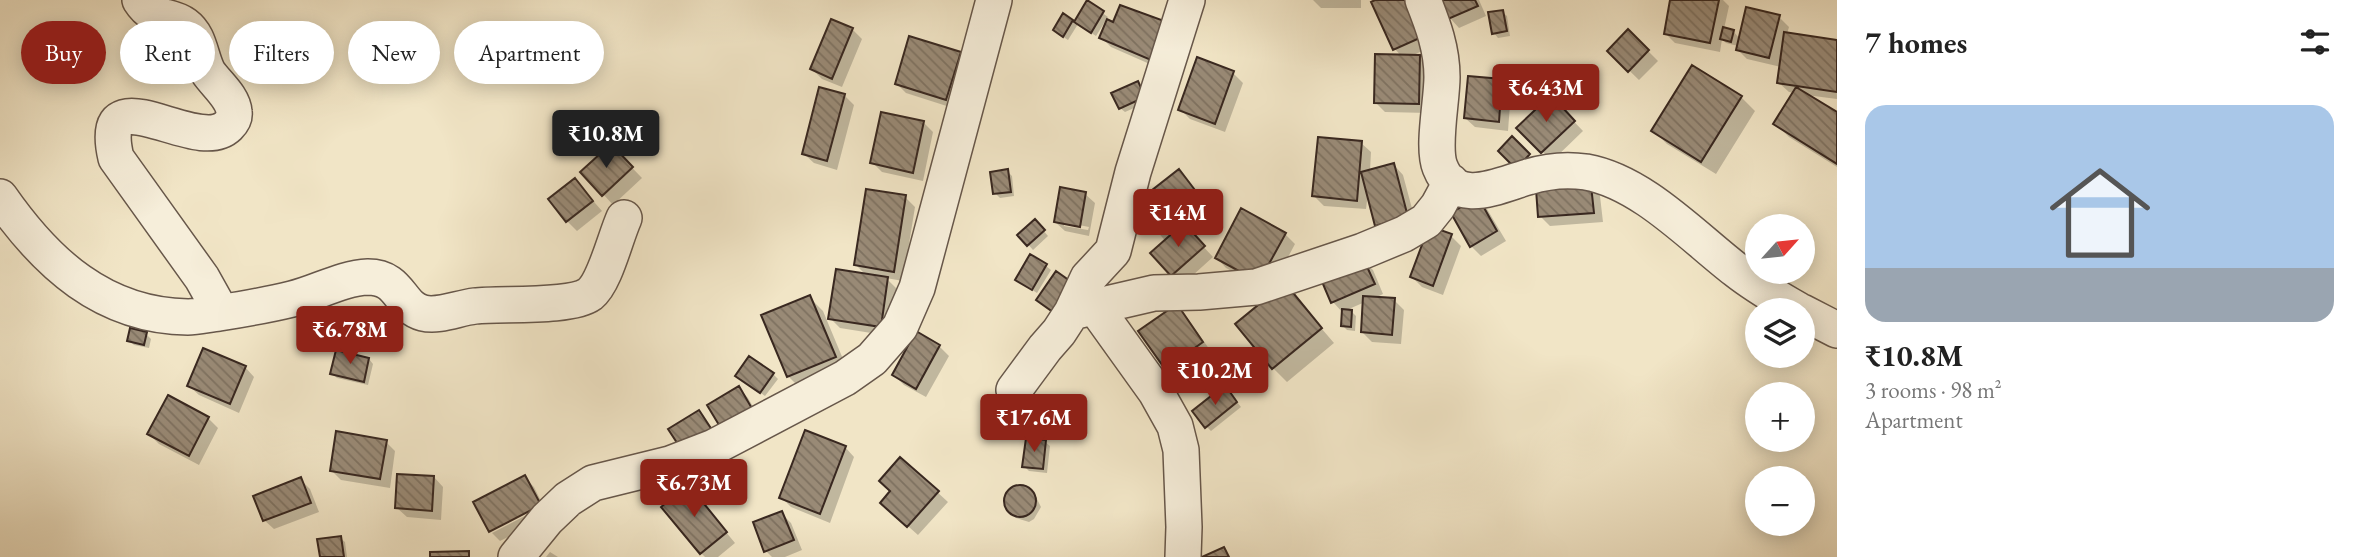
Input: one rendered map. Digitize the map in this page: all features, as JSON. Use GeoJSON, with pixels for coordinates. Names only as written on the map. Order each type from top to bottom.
{"type":"FeatureCollection","features":[{"type":"Feature","properties":{"kind":"street"},"geometry":{"type":"LineString","coordinates":[[140,0],[147,10],[156,16],[182,23],[191,31],[208,72],[232,103],[233,121],[217,133],[183,130],[131,115],[121,119],[114,127],[112,139],[117,158],[202,278],[221,312]]}},
{"type":"Feature","properties":{"kind":"street"},"geometry":{"type":"LineString","coordinates":[[516,557],[547,519],[568,499],[593,482],[670,464],[750,430],[845,378],[872,359],[900,327],[917,288],[994,0]]}},
{"type":"Feature","properties":{"kind":"street"},"geometry":{"type":"LineString","coordinates":[[1083,309],[1088,278],[1113,251],[1133,172],[1187,0]]}},
{"type":"Feature","properties":{"kind":"street"},"geometry":{"type":"LineString","coordinates":[[1423,0],[1438,40],[1442,74],[1436,147],[1440,167],[1451,182],[1465,191],[1481,191],[1559,170],[1586,172],[1610,179],[1667,214],[1737,271],[1780,298]]}},
{"type":"Feature","properties":{"kind":"street"},"geometry":{"type":"LineString","coordinates":[[1014,390],[1045,348],[1083,309],[1154,293],[1256,287],[1363,251],[1404,234],[1426,221],[1451,182]]}},
{"type":"Feature","properties":{"kind":"street"},"geometry":{"type":"LineString","coordinates":[[0,197],[19,225],[55,262],[99,296],[148,314],[190,318],[294,299],[348,280],[367,277],[383,278],[395,285],[412,308],[422,313],[435,314],[475,306],[571,301],[588,295],[600,283],[624,218]]}},
{"type":"Feature","properties":{"kind":"street"},"geometry":{"type":"LineString","coordinates":[[1083,309],[1156,392],[1175,426],[1181,450],[1184,527],[1182,557]]}},
{"type":"Feature","properties":{"kind":"street"},"geometry":{"type":"LineString","coordinates":[[1815,319],[1837,330]]}},
{"type":"Feature","properties":{"kind":"building"},"geometry":{"type":"Polygon","coordinates":[[[1087,0],[1104,11],[1091,33],[1074,22],[1087,0]]]}},
{"type":"Feature","properties":{"kind":"building"},"geometry":{"type":"Polygon","coordinates":[[[1405,0],[1422,37],[1393,50],[1371,2],[1405,0]]]}},
{"type":"Feature","properties":{"kind":"building"},"geometry":{"type":"Polygon","coordinates":[[[1439,0],[1475,0],[1478,6],[1448,19],[1439,0]]]}},
{"type":"Feature","properties":{"kind":"building"},"geometry":{"type":"Polygon","coordinates":[[[1670,0],[1719,0],[1710,43],[1664,34],[1670,0]]]}},
{"type":"Feature","properties":{"kind":"building"},"geometry":{"type":"Polygon","coordinates":[[[1120,5],[1167,22],[1151,60],[1099,38],[1107,19],[1113,22],[1120,5]]]}},
{"type":"Feature","properties":{"kind":"building"},"geometry":{"type":"Polygon","coordinates":[[[1746,7],[1780,15],[1769,58],[1736,50],[1746,7]]]}},
{"type":"Feature","properties":{"kind":"building"},"geometry":{"type":"Polygon","coordinates":[[[1503,10],[1507,31],[1492,34],[1488,12],[1503,10]]]}},
{"type":"Feature","properties":{"kind":"building"},"geometry":{"type":"Polygon","coordinates":[[[1063,13],[1073,20],[1063,37],[1053,30],[1063,13]]]}},
{"type":"Feature","properties":{"kind":"building"},"geometry":{"type":"Polygon","coordinates":[[[831,19],[853,28],[832,79],[810,69],[831,19]]]}},
{"type":"Feature","properties":{"kind":"building"},"geometry":{"type":"Polygon","coordinates":[[[1723,27],[1734,30],[1731,42],[1720,39],[1723,27]]]}},
{"type":"Feature","properties":{"kind":"building"},"geometry":{"type":"Polygon","coordinates":[[[1628,29],[1649,50],[1628,72],[1607,51],[1628,29]]]}},
{"type":"Feature","properties":{"kind":"building"},"geometry":{"type":"Polygon","coordinates":[[[1784,32],[1837,40],[1837,92],[1777,83],[1784,32]]]}},
{"type":"Feature","properties":{"kind":"building"},"geometry":{"type":"Polygon","coordinates":[[[909,36],[961,52],[946,100],[895,84],[909,36]]]}},
{"type":"Feature","properties":{"kind":"building"},"geometry":{"type":"Polygon","coordinates":[[[1375,54],[1420,55],[1419,104],[1374,103],[1375,54]]]}},
{"type":"Feature","properties":{"kind":"building"},"geometry":{"type":"Polygon","coordinates":[[[1197,57],[1234,71],[1215,124],[1178,110],[1197,57]]]}},
{"type":"Feature","properties":{"kind":"building"},"geometry":{"type":"Polygon","coordinates":[[[1692,65],[1742,96],[1701,162],[1651,131],[1692,65]]]}},
{"type":"Feature","properties":{"kind":"building"},"geometry":{"type":"Polygon","coordinates":[[[1468,76],[1502,79],[1499,122],[1464,118],[1468,76]]]}},
{"type":"Feature","properties":{"kind":"building"},"geometry":{"type":"Polygon","coordinates":[[[1138,81],[1145,97],[1119,109],[1111,93],[1138,81]]]}},
{"type":"Feature","properties":{"kind":"building"},"geometry":{"type":"Polygon","coordinates":[[[819,87],[845,94],[827,161],[802,154],[819,87]]]}},
{"type":"Feature","properties":{"kind":"building"},"geometry":{"type":"Polygon","coordinates":[[[1796,87],[1837,112],[1837,164],[1773,124],[1796,87]]]}},
{"type":"Feature","properties":{"kind":"building"},"geometry":{"type":"Polygon","coordinates":[[[1551,95],[1575,121],[1541,153],[1516,128],[1551,95]]]}},
{"type":"Feature","properties":{"kind":"building"},"geometry":{"type":"Polygon","coordinates":[[[881,112],[924,121],[913,173],[870,163],[881,112]]]}},
{"type":"Feature","properties":{"kind":"building"},"geometry":{"type":"Polygon","coordinates":[[[1512,136],[1530,154],[1516,169],[1498,151],[1512,136]]]}},
{"type":"Feature","properties":{"kind":"building"},"geometry":{"type":"Polygon","coordinates":[[[1318,137],[1362,141],[1357,201],[1312,196],[1318,137]]]}},
{"type":"Feature","properties":{"kind":"building"},"geometry":{"type":"Polygon","coordinates":[[[611,144],[633,167],[602,196],[580,172],[611,144]]]}},
{"type":"Feature","properties":{"kind":"building"},"geometry":{"type":"Polygon","coordinates":[[[1394,163],[1408,217],[1375,226],[1361,172],[1394,163]]]}},
{"type":"Feature","properties":{"kind":"building"},"geometry":{"type":"Polygon","coordinates":[[[1008,169],[1011,192],[993,194],[990,172],[1008,169]]]}},
{"type":"Feature","properties":{"kind":"building"},"geometry":{"type":"Polygon","coordinates":[[[1179,169],[1201,198],[1155,233],[1133,205],[1179,169]]]}},
{"type":"Feature","properties":{"kind":"building"},"geometry":{"type":"Polygon","coordinates":[[[575,178],[593,201],[566,222],[548,199],[575,178]]]}},
{"type":"Feature","properties":{"kind":"building"},"geometry":{"type":"Polygon","coordinates":[[[1591,185],[1594,213],[1538,217],[1536,189],[1591,185]]]}},
{"type":"Feature","properties":{"kind":"building"},"geometry":{"type":"Polygon","coordinates":[[[1060,187],[1086,192],[1080,227],[1054,222],[1060,187]]]}},
{"type":"Feature","properties":{"kind":"building"},"geometry":{"type":"Polygon","coordinates":[[[866,189],[906,195],[894,272],[854,265],[866,189]]]}},
{"type":"Feature","properties":{"kind":"building"},"geometry":{"type":"Polygon","coordinates":[[[1478,197],[1497,231],[1470,247],[1451,213],[1478,197]]]}},
{"type":"Feature","properties":{"kind":"building"},"geometry":{"type":"Polygon","coordinates":[[[1241,208],[1286,233],[1259,282],[1215,258],[1241,208]]]}},
{"type":"Feature","properties":{"kind":"building"},"geometry":{"type":"Polygon","coordinates":[[[1035,219],[1045,230],[1027,246],[1017,235],[1035,219]]]}},
{"type":"Feature","properties":{"kind":"building"},"geometry":{"type":"Polygon","coordinates":[[[1184,223],[1205,246],[1171,276],[1150,253],[1184,223]]]}},
{"type":"Feature","properties":{"kind":"building"},"geometry":{"type":"Polygon","coordinates":[[[1429,226],[1452,234],[1433,286],[1410,277],[1429,226]]]}},
{"type":"Feature","properties":{"kind":"building"},"geometry":{"type":"Polygon","coordinates":[[[1030,254],[1047,264],[1032,290],[1015,280],[1030,254]]]}},
{"type":"Feature","properties":{"kind":"building"},"geometry":{"type":"Polygon","coordinates":[[[1363,258],[1375,284],[1331,303],[1320,277],[1363,258]]]}},
{"type":"Feature","properties":{"kind":"building"},"geometry":{"type":"Polygon","coordinates":[[[836,269],[888,277],[881,327],[828,319],[836,269]]]}},
{"type":"Feature","properties":{"kind":"building"},"geometry":{"type":"Polygon","coordinates":[[[1056,271],[1080,288],[1060,317],[1036,300],[1056,271]]]}},
{"type":"Feature","properties":{"kind":"building"},"geometry":{"type":"Polygon","coordinates":[[[1285,283],[1322,328],[1272,369],[1235,324],[1285,283]]]}},
{"type":"Feature","properties":{"kind":"building"},"geometry":{"type":"Polygon","coordinates":[[[810,295],[836,357],[787,377],[761,315],[810,295]]]}},
{"type":"Feature","properties":{"kind":"building"},"geometry":{"type":"Polygon","coordinates":[[[1363,296],[1395,298],[1392,335],[1361,332],[1363,296]]]}},
{"type":"Feature","properties":{"kind":"building"},"geometry":{"type":"Polygon","coordinates":[[[1177,304],[1203,342],[1165,369],[1138,331],[1177,304]]]}},
{"type":"Feature","properties":{"kind":"building"},"geometry":{"type":"Polygon","coordinates":[[[1342,309],[1352,310],[1351,327],[1341,326],[1342,309]]]}},
{"type":"Feature","properties":{"kind":"building"},"geometry":{"type":"Polygon","coordinates":[[[130,328],[147,332],[144,345],[127,341],[130,328]]]}},
{"type":"Feature","properties":{"kind":"building"},"geometry":{"type":"Polygon","coordinates":[[[916,331],[940,345],[916,389],[892,375],[916,331]]]}},
{"type":"Feature","properties":{"kind":"building"},"geometry":{"type":"Polygon","coordinates":[[[203,348],[246,366],[230,404],[187,386],[203,348]]]}},
{"type":"Feature","properties":{"kind":"building"},"geometry":{"type":"Polygon","coordinates":[[[336,350],[369,358],[364,382],[330,374],[336,350]]]}},
{"type":"Feature","properties":{"kind":"building"},"geometry":{"type":"Polygon","coordinates":[[[749,356],[774,373],[760,393],[735,376],[749,356]]]}},
{"type":"Feature","properties":{"kind":"building"},"geometry":{"type":"Polygon","coordinates":[[[1225,385],[1237,402],[1205,428],[1192,411],[1225,385]]]}},
{"type":"Feature","properties":{"kind":"building"},"geometry":{"type":"Polygon","coordinates":[[[739,386],[754,412],[722,430],[707,405],[739,386]]]}},
{"type":"Feature","properties":{"kind":"building"},"geometry":{"type":"Polygon","coordinates":[[[168,395],[209,417],[189,456],[147,434],[168,395]]]}},
{"type":"Feature","properties":{"kind":"building"},"geometry":{"type":"Polygon","coordinates":[[[699,410],[714,433],[683,452],[668,429],[699,410]]]}},
{"type":"Feature","properties":{"kind":"building"},"geometry":{"type":"Polygon","coordinates":[[[805,430],[846,446],[820,514],[779,498],[805,430]]]}},
{"type":"Feature","properties":{"kind":"building"},"geometry":{"type":"Polygon","coordinates":[[[336,431],[387,440],[380,479],[330,471],[336,431]]]}},
{"type":"Feature","properties":{"kind":"building"},"geometry":{"type":"Polygon","coordinates":[[[1026,438],[1046,440],[1043,469],[1022,467],[1026,438]]]}},
{"type":"Feature","properties":{"kind":"building"},"geometry":{"type":"Polygon","coordinates":[[[900,457],[939,491],[907,527],[880,503],[890,491],[879,481],[900,457]]]}},
{"type":"Feature","properties":{"kind":"building"},"geometry":{"type":"Polygon","coordinates":[[[397,474],[434,476],[432,511],[395,508],[397,474]]]}},
{"type":"Feature","properties":{"kind":"building"},"geometry":{"type":"Polygon","coordinates":[[[525,475],[541,505],[489,532],[473,502],[525,475]]]}},
{"type":"Feature","properties":{"kind":"building"},"geometry":{"type":"Polygon","coordinates":[[[301,477],[311,503],[263,521],[253,496],[301,477]]]}},
{"type":"Feature","properties":{"kind":"building"},"geometry":{"type":"Polygon","coordinates":[[[688,484],[727,532],[700,554],[661,507],[688,484]]]}},
{"type":"Feature","properties":{"kind":"building"},"geometry":{"type":"Polygon","coordinates":[[[1020,485],[1032,489],[1036,501],[1032,513],[1020,517],[1008,513],[1004,501],[1008,489],[1020,485]]]}},
{"type":"Feature","properties":{"kind":"building"},"geometry":{"type":"Polygon","coordinates":[[[782,511],[794,540],[764,552],[753,522],[782,511]]]}},
{"type":"Feature","properties":{"kind":"building"},"geometry":{"type":"Polygon","coordinates":[[[341,536],[344,557],[320,557],[317,539],[341,536]]]}},
{"type":"Feature","properties":{"kind":"building"},"geometry":{"type":"Polygon","coordinates":[[[1224,547],[1229,557],[1202,557],[1224,547]]]}},
{"type":"Feature","properties":{"kind":"building"},"geometry":{"type":"Polygon","coordinates":[[[469,551],[469,557],[430,557],[430,552],[469,551]]]}}]}
